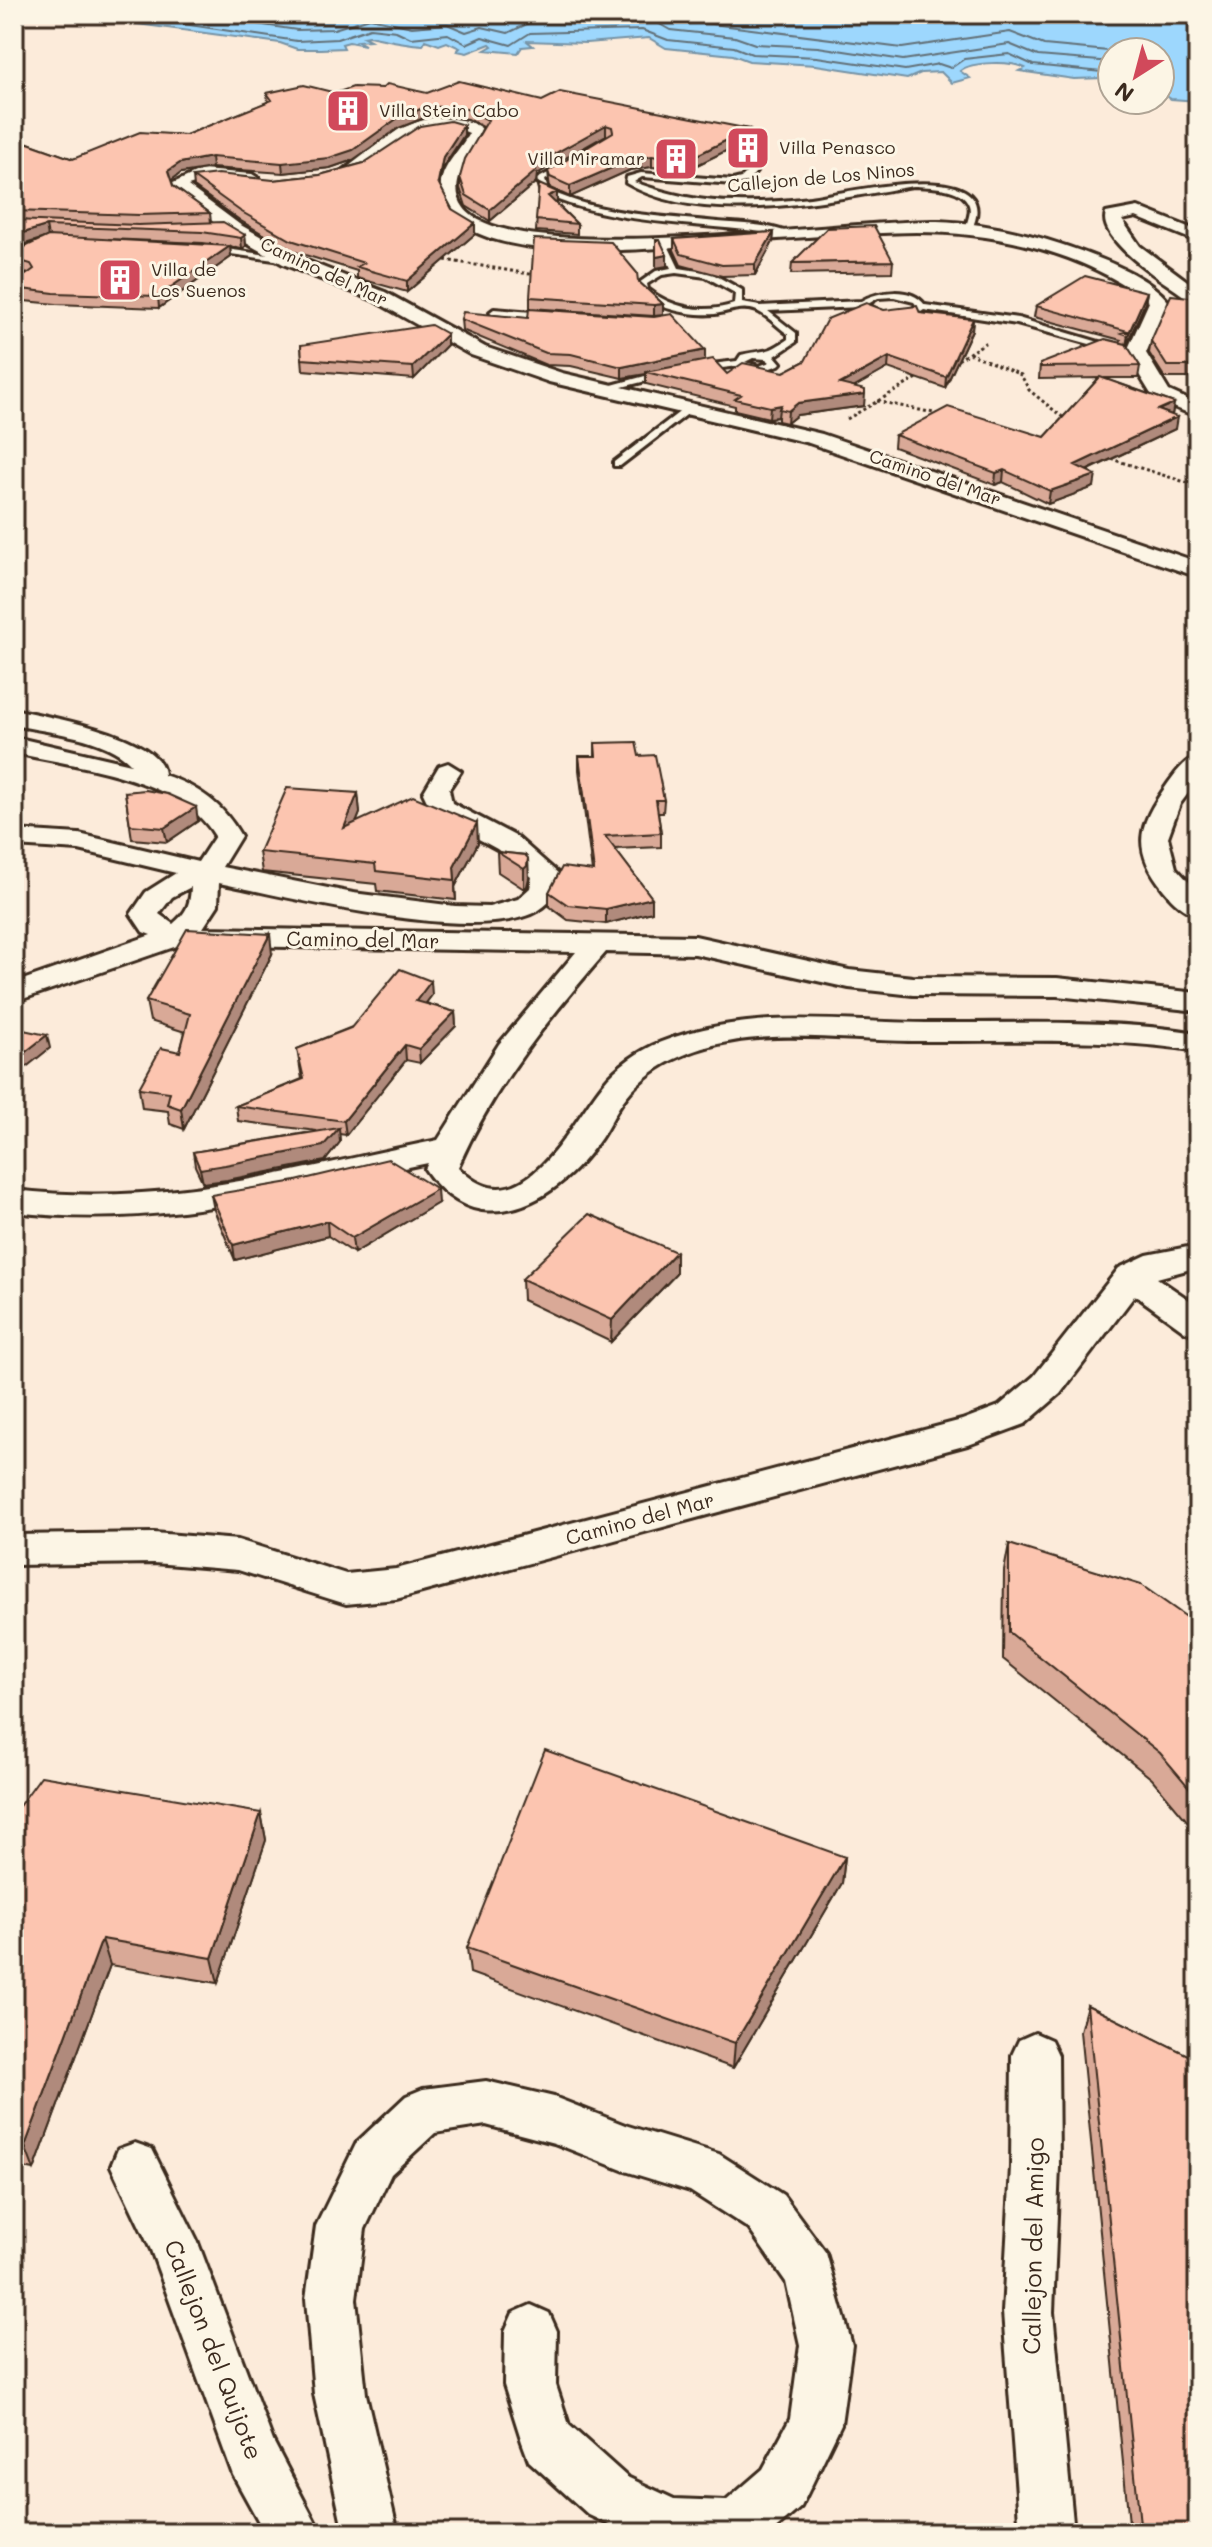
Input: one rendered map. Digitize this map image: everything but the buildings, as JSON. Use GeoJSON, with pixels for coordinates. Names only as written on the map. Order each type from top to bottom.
{"type":"FeatureCollection","features":[{"type":"Feature","properties":{"kind":"street"},"geometry":{"type":"LineString","coordinates":[[338,173],[372,161],[406,128],[419,123],[462,125],[478,132],[452,170],[449,192],[457,213],[489,231],[566,246],[898,227],[968,229],[1054,249],[1106,267],[1143,287],[1159,301],[1197,296]]}},
{"type":"Feature","properties":{"kind":"street","name":"Camino del Mar"},"geometry":{"type":"LineString","coordinates":[[276,182],[202,175],[179,184],[226,228],[289,260],[379,296],[478,351],[556,378],[815,438],[1198,570]]}},
{"type":"Feature","properties":{"kind":"street"},"geometry":{"type":"LineString","coordinates":[[1197,296],[1137,254],[1113,229],[1112,217],[1138,212],[1198,237]]}},
{"type":"Feature","properties":{"kind":"street"},"geometry":{"type":"LineString","coordinates":[[1159,301],[1136,353],[1161,395],[1198,411]]}},
{"type":"Feature","properties":{"kind":"street"},"geometry":{"type":"LineString","coordinates":[[14,717],[102,738],[132,750],[164,783]]}},
{"type":"Feature","properties":{"kind":"street"},"geometry":{"type":"LineString","coordinates":[[14,745],[106,765],[164,783],[197,801],[224,822],[228,836],[205,872],[204,905],[195,920],[177,936],[14,993]]}},
{"type":"Feature","properties":{"kind":"street"},"geometry":{"type":"LineString","coordinates":[[14,838],[79,842],[205,872],[353,901],[455,914],[489,915],[528,905],[544,891],[546,875],[507,843],[442,808],[435,799],[435,788],[448,771]]}},
{"type":"Feature","properties":{"kind":"street"},"geometry":{"type":"LineString","coordinates":[[1192,771],[1154,825],[1153,845],[1163,871],[1198,907]]}},
{"type":"Feature","properties":{"kind":"street"},"geometry":{"type":"LineString","coordinates":[[177,936],[153,926],[145,914],[151,900],[168,886],[205,872]]}},
{"type":"Feature","properties":{"kind":"street","name":"Camino del Mar"},"geometry":{"type":"LineString","coordinates":[[177,936],[695,945],[849,979],[913,986],[1057,987],[1198,1002]]}},
{"type":"Feature","properties":{"kind":"street"},"geometry":{"type":"LineString","coordinates":[[598,944],[474,1100],[441,1169],[455,1188],[482,1201],[514,1199],[535,1189],[586,1136],[617,1087],[649,1060],[671,1049],[713,1036],[793,1027],[907,1032],[1066,1028],[1155,1034],[1198,1042]]}},
{"type":"Feature","properties":{"kind":"street"},"geometry":{"type":"LineString","coordinates":[[14,1201],[44,1207],[115,1210],[170,1206],[450,1148]]}},
{"type":"Feature","properties":{"kind":"street"},"geometry":{"type":"LineString","coordinates":[[1131,1276],[1159,1263],[1198,1256]]}},
{"type":"Feature","properties":{"kind":"street"},"geometry":{"type":"LineString","coordinates":[[1131,1276],[1198,1323]]}},
{"type":"Feature","properties":{"kind":"street","name":"Camino del Mar"},"geometry":{"type":"LineString","coordinates":[[14,1550],[154,1548],[238,1555],[346,1589],[396,1584],[971,1431],[1012,1415],[1047,1385],[1131,1276]]}},
{"type":"Feature","properties":{"kind":"street","name":"Callejon del Amigo"},"geometry":{"type":"LineString","coordinates":[[1035,2055],[1035,2167],[1028,2312],[1047,2533]]}},
{"type":"Feature","properties":{"kind":"street"},"geometry":{"type":"LineString","coordinates":[[371,2533],[340,2394],[331,2299],[341,2226],[374,2158],[423,2112],[486,2103],[554,2120],[625,2148],[702,2171],[766,2212],[808,2271],[826,2345],[815,2424],[782,2488],[735,2529],[672,2526],[608,2496],[548,2442],[530,2385],[531,2331]]}},
{"type":"Feature","properties":{"kind":"street","name":"Callejon del Quijote"},"geometry":{"type":"LineString","coordinates":[[135,2166],[172,2240],[252,2456],[294,2533]]}},
{"type":"Feature","properties":{"kind":"lane"},"geometry":{"type":"LineString","coordinates":[[581,158],[541,179],[544,191],[560,201],[591,209],[754,226],[787,234]]}},
{"type":"Feature","properties":{"kind":"lane","name":"Callejon de Los Ninos"},"geometry":{"type":"LineString","coordinates":[[752,172],[733,182],[641,175],[630,179],[630,183],[664,196],[738,205],[913,184],[937,185],[966,195],[972,205],[974,219],[968,229]]}},
{"type":"Feature","properties":{"kind":"lane"},"geometry":{"type":"LineString","coordinates":[[662,241],[676,270]]}},
{"type":"Feature","properties":{"kind":"lane"},"geometry":{"type":"LineString","coordinates":[[203,248],[289,260]]}},
{"type":"Feature","properties":{"kind":"lane"},"geometry":{"type":"LineString","coordinates":[[712,313],[671,305],[644,290],[643,283],[647,278],[676,270],[708,275],[739,292],[738,305]]}},
{"type":"Feature","properties":{"kind":"lane"},"geometry":{"type":"LineString","coordinates":[[681,319],[738,305],[760,309],[863,304],[876,296],[894,294],[917,300],[922,307]]}},
{"type":"Feature","properties":{"kind":"lane"},"geometry":{"type":"LineString","coordinates":[[863,304],[869,311],[897,316],[914,313],[922,307],[1018,321],[1136,353]]}},
{"type":"Feature","properties":{"kind":"lane"},"geometry":{"type":"LineString","coordinates":[[606,388],[672,372],[740,363],[748,356],[769,356],[793,340],[792,333],[760,309]]}},
{"type":"Feature","properties":{"kind":"lane"},"geometry":{"type":"LineString","coordinates":[[494,312],[555,317]]}},
{"type":"Feature","properties":{"kind":"lane"},"geometry":{"type":"LineString","coordinates":[[617,464],[689,409]]}},
{"type":"Feature","properties":{"kind":"path"},"geometry":{"type":"LineString","coordinates":[[947,365],[1018,321]]}},
{"type":"Feature","properties":{"kind":"path"},"geometry":{"type":"LineString","coordinates":[[969,353],[1021,375],[1029,390],[1071,423]]}},
{"type":"Feature","properties":{"kind":"path"},"geometry":{"type":"LineString","coordinates":[[815,438],[927,373]]}},
{"type":"Feature","properties":{"kind":"path"},"geometry":{"type":"LineString","coordinates":[[877,401],[952,417]]}},
{"type":"Feature","properties":{"kind":"path"},"geometry":{"type":"LineString","coordinates":[[1099,455],[1198,486]]}},
{"type":"Feature","properties":{"kind":"water"},"geometry":{"type":"Polygon","coordinates":[[[62,14],[1198,14],[1198,101],[1176,99],[1176,36],[1096,36],[1096,78],[1074,79],[1019,71],[1025,68],[992,63],[973,65],[960,71],[970,78],[952,83],[941,72],[921,73],[907,79],[816,65],[749,61],[733,55],[666,48],[649,38],[586,43],[527,41],[533,46],[522,47],[518,53],[485,50],[492,46],[490,44],[467,53],[457,51],[460,48],[447,42],[439,45],[425,40],[423,45],[369,36],[364,37],[370,40],[358,41],[365,45],[349,42],[342,44],[344,48],[297,49],[280,43],[62,14]]]}},
{"type":"Feature","properties":{"kind":"place","name":"Villa Stein Cabo"},"geometry":{"type":"Point","coordinates":[348,111]}},
{"type":"Feature","properties":{"kind":"place","name":"Villa Penasco"},"geometry":{"type":"Point","coordinates":[748,148]}},
{"type":"Feature","properties":{"kind":"place","name":"Villa Miramar"},"geometry":{"type":"Point","coordinates":[676,159]}},
{"type":"Feature","properties":{"kind":"place","name":"Villa de Los Suenos"},"geometry":{"type":"Point","coordinates":[120,280]}}]}
